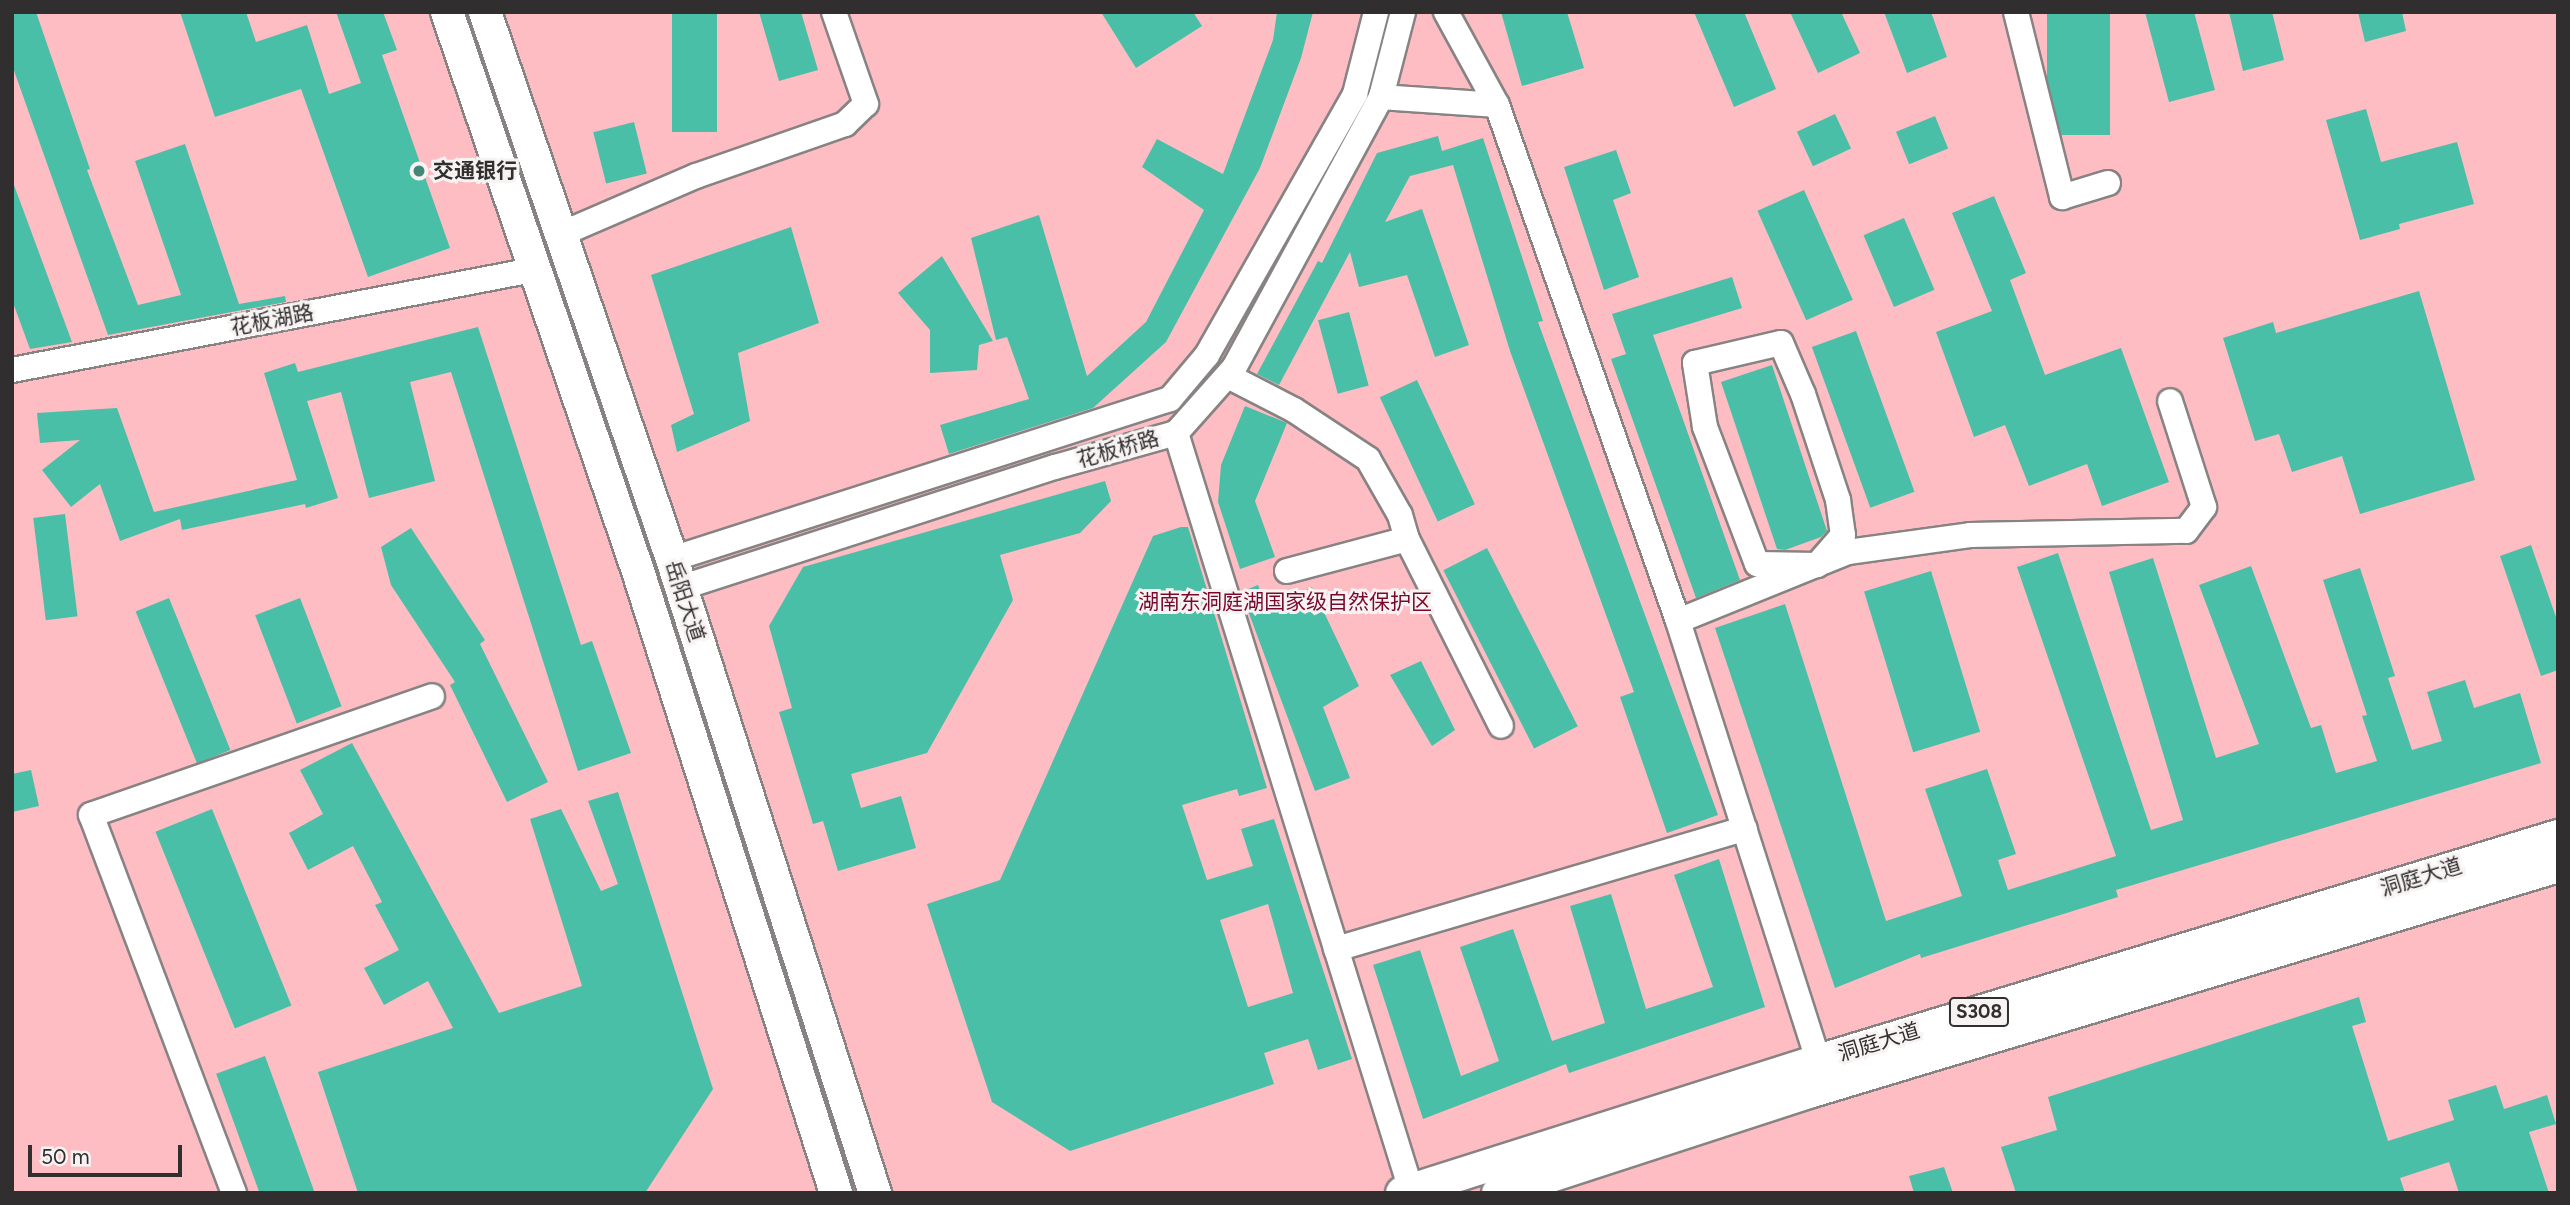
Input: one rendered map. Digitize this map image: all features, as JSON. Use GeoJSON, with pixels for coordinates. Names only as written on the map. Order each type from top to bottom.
{"type":"FeatureCollection","features":[{"type":"Feature","properties":{"kind":"main road","name":"岳阳大道"},"geometry":{"type":"LineString","coordinates":[[447,12],[638,571],[836,1193]]}},
{"type":"Feature","properties":{"kind":"main road","name":"岳阳大道"},"geometry":{"type":"LineString","coordinates":[[485,12],[676,574],[880,1188]]}},
{"type":"Feature","properties":{"kind":"main road","name":"洞庭大道"},"geometry":{"type":"LineString","coordinates":[[1409,1192],[1818,1061],[2558,836]]}},
{"type":"Feature","properties":{"kind":"main road","name":"洞庭大道"},"geometry":{"type":"LineString","coordinates":[[1498,1193],[1812,1091],[2558,866]]}},
{"type":"Feature","properties":{"kind":"street"},"geometry":{"type":"LineString","coordinates":[[559,235],[696,176],[845,124],[866,104],[834,12]]}},
{"type":"Feature","properties":{"kind":"street","name":"花板桥路"},"geometry":{"type":"LineString","coordinates":[[676,574],[1170,400],[1207,355],[1355,94],[1376,12]]}},
{"type":"Feature","properties":{"kind":"street","name":"花板桥路"},"geometry":{"type":"LineString","coordinates":[[676,574],[1176,433],[1228,376],[1381,97],[1403,12]]}},
{"type":"Feature","properties":{"kind":"street"},"geometry":{"type":"LineString","coordinates":[[1446,12],[1497,105],[1678,621],[1818,1061]]}},
{"type":"Feature","properties":{"kind":"street"},"geometry":{"type":"LineString","coordinates":[[2016,12],[2062,197],[2108,183]]}},
{"type":"Feature","properties":{"kind":"street"},"geometry":{"type":"LineString","coordinates":[[1381,97],[1497,105]]}},
{"type":"Feature","properties":{"kind":"street","name":"花板湖路"},"geometry":{"type":"LineString","coordinates":[[12,370],[533,270]]}},
{"type":"Feature","properties":{"kind":"street"},"geometry":{"type":"LineString","coordinates":[[1781,344],[1803,394],[1838,500],[1843,535],[1817,565],[1757,564],[1705,427],[1695,363],[1781,344]]}},
{"type":"Feature","properties":{"kind":"street"},"geometry":{"type":"LineString","coordinates":[[1228,376],[1294,410],[1368,459],[1400,515],[1407,539],[1501,726]]}},
{"type":"Feature","properties":{"kind":"street"},"geometry":{"type":"LineString","coordinates":[[1678,621],[1848,552],[1970,535],[2057,530],[2186,531],[2204,507],[2170,401]]}},
{"type":"Feature","properties":{"kind":"street"},"geometry":{"type":"LineString","coordinates":[[1176,433],[1409,1192]]}},
{"type":"Feature","properties":{"kind":"street"},"geometry":{"type":"LineString","coordinates":[[1287,571],[1407,539]]}},
{"type":"Feature","properties":{"kind":"street"},"geometry":{"type":"LineString","coordinates":[[234,1193],[91,816],[432,696]]}},
{"type":"Feature","properties":{"kind":"street"},"geometry":{"type":"LineString","coordinates":[[1336,949],[1745,829]]}},
{"type":"Feature","properties":{"kind":"green space","name":"湖南东洞庭湖国家级自然保护区"},"geometry":{"type":"Polygon","coordinates":[[[12,12],[2558,12],[2558,1193],[12,1193],[12,12]]]}},
{"type":"Feature","properties":{"kind":"building"},"geometry":{"type":"Polygon","coordinates":[[[12,12],[36,12],[90,169],[87,170],[138,305],[181,295],[135,161],[185,144],[239,304],[285,296],[286,302],[108,335],[12,65],[12,12]]]}},
{"type":"Feature","properties":{"kind":"building"},"geometry":{"type":"Polygon","coordinates":[[[180,12],[246,12],[256,42],[307,25],[329,94],[361,83],[336,12],[383,12],[397,50],[382,55],[450,248],[368,277],[301,89],[215,117],[180,12]]]}},
{"type":"Feature","properties":{"kind":"building"},"geometry":{"type":"Polygon","coordinates":[[[672,12],[717,12],[717,132],[672,132],[672,12]]]}},
{"type":"Feature","properties":{"kind":"building"},"geometry":{"type":"Polygon","coordinates":[[[759,12],[801,12],[818,70],[779,81],[759,12]]]}},
{"type":"Feature","properties":{"kind":"building"},"geometry":{"type":"Polygon","coordinates":[[[1101,12],[1193,12],[1202,26],[1136,68],[1101,12]]]}},
{"type":"Feature","properties":{"kind":"building"},"geometry":{"type":"Polygon","coordinates":[[[1277,12],[1313,12],[1301,58],[1260,168],[1166,342],[1093,408],[949,454],[940,425],[1029,399],[1007,337],[996,340],[971,238],[1039,215],[1087,376],[1146,322],[1204,210],[1142,167],[1157,139],[1223,174],[1273,40],[1277,12]]]}},
{"type":"Feature","properties":{"kind":"building"},"geometry":{"type":"Polygon","coordinates":[[[1501,12],[1567,12],[1584,68],[1522,86],[1501,12]]]}},
{"type":"Feature","properties":{"kind":"building"},"geometry":{"type":"Polygon","coordinates":[[[1694,12],[1744,12],[1776,89],[1734,107],[1694,12]]]}},
{"type":"Feature","properties":{"kind":"building"},"geometry":{"type":"Polygon","coordinates":[[[1790,12],[1841,12],[1860,53],[1818,73],[1790,12]]]}},
{"type":"Feature","properties":{"kind":"building"},"geometry":{"type":"Polygon","coordinates":[[[1884,12],[1931,12],[1947,57],[1907,73],[1884,12]]]}},
{"type":"Feature","properties":{"kind":"building"},"geometry":{"type":"Polygon","coordinates":[[[2047,12],[2110,12],[2110,135],[2047,135],[2047,12]]]}},
{"type":"Feature","properties":{"kind":"building"},"geometry":{"type":"Polygon","coordinates":[[[2145,12],[2194,12],[2215,90],[2169,102],[2145,12]]]}},
{"type":"Feature","properties":{"kind":"building"},"geometry":{"type":"Polygon","coordinates":[[[2229,12],[2272,12],[2284,60],[2243,71],[2229,12]]]}},
{"type":"Feature","properties":{"kind":"building"},"geometry":{"type":"Polygon","coordinates":[[[2358,12],[2402,12],[2406,31],[2365,42],[2358,12]]]}},
{"type":"Feature","properties":{"kind":"building"},"geometry":{"type":"Polygon","coordinates":[[[2366,109],[2381,162],[2457,142],[2474,204],[2399,224],[2400,229],[2360,240],[2326,120],[2366,109]]]}},
{"type":"Feature","properties":{"kind":"building"},"geometry":{"type":"Polygon","coordinates":[[[1835,114],[1851,148],[1813,166],[1797,132],[1835,114]]]}},
{"type":"Feature","properties":{"kind":"building"},"geometry":{"type":"Polygon","coordinates":[[[1935,116],[1948,148],[1909,164],[1896,132],[1935,116]]]}},
{"type":"Feature","properties":{"kind":"building"},"geometry":{"type":"Polygon","coordinates":[[[634,122],[647,173],[606,184],[593,132],[634,122]]]}},
{"type":"Feature","properties":{"kind":"building"},"geometry":{"type":"Polygon","coordinates":[[[1438,136],[1442,151],[1483,138],[1543,321],[1538,322],[1718,815],[1667,833],[1620,697],[1634,692],[1510,351],[1453,165],[1410,176],[1385,222],[1422,209],[1469,345],[1435,357],[1407,275],[1359,287],[1350,252],[1279,385],[1257,374],[1318,261],[1322,263],[1377,153],[1438,136]]]}},
{"type":"Feature","properties":{"kind":"building"},"geometry":{"type":"Polygon","coordinates":[[[1616,150],[1631,193],[1613,200],[1639,277],[1604,290],[1564,167],[1616,150]]]}},
{"type":"Feature","properties":{"kind":"building"},"geometry":{"type":"Polygon","coordinates":[[[14,185],[72,342],[30,349],[12,300],[14,185]]]}},
{"type":"Feature","properties":{"kind":"building"},"geometry":{"type":"Polygon","coordinates":[[[1804,190],[1853,300],[1806,320],[1757,211],[1804,190]]]}},
{"type":"Feature","properties":{"kind":"building"},"geometry":{"type":"Polygon","coordinates":[[[1994,196],[2026,273],[2010,280],[2045,375],[2121,348],[2169,482],[2102,506],[2087,464],[2029,486],[2005,425],[1974,437],[1936,332],[1992,311],[1952,213],[1994,196]]]}},
{"type":"Feature","properties":{"kind":"building"},"geometry":{"type":"Polygon","coordinates":[[[1904,218],[1934,290],[1894,307],[1863,235],[1904,218]]]}},
{"type":"Feature","properties":{"kind":"building"},"geometry":{"type":"Polygon","coordinates":[[[791,227],[819,323],[738,353],[750,421],[677,452],[671,425],[694,414],[651,275],[791,227]]]}},
{"type":"Feature","properties":{"kind":"building"},"geometry":{"type":"Polygon","coordinates":[[[942,256],[993,341],[979,345],[977,370],[930,373],[930,330],[898,293],[942,256]]]}},
{"type":"Feature","properties":{"kind":"building"},"geometry":{"type":"Polygon","coordinates":[[[1732,277],[1742,308],[1653,335],[1740,580],[1696,598],[1611,359],[1626,354],[1612,314],[1732,277]]]}},
{"type":"Feature","properties":{"kind":"building"},"geometry":{"type":"Polygon","coordinates":[[[2419,291],[2475,480],[2360,514],[2342,456],[2292,472],[2279,434],[2255,441],[2223,338],[2273,322],[2276,333],[2419,291]]]}},
{"type":"Feature","properties":{"kind":"building"},"geometry":{"type":"Polygon","coordinates":[[[1349,312],[1369,385],[1338,394],[1318,320],[1349,312]]]}},
{"type":"Feature","properties":{"kind":"building"},"geometry":{"type":"Polygon","coordinates":[[[478,327],[581,645],[592,641],[631,753],[578,771],[451,372],[410,382],[435,481],[369,498],[341,392],[307,401],[338,498],[306,508],[305,504],[182,530],[180,519],[120,541],[100,484],[71,507],[42,470],[80,440],[40,443],[37,413],[117,408],[154,512],[297,480],[264,373],[295,363],[298,372],[478,327]]]}},
{"type":"Feature","properties":{"kind":"building"},"geometry":{"type":"Polygon","coordinates":[[[1856,331],[1914,492],[1870,508],[1812,347],[1856,331]]]}},
{"type":"Feature","properties":{"kind":"building"},"geometry":{"type":"Polygon","coordinates":[[[1772,365],[1827,531],[1821,537],[1785,550],[1777,549],[1721,382],[1772,365]]]}},
{"type":"Feature","properties":{"kind":"building"},"geometry":{"type":"Polygon","coordinates":[[[1417,380],[1475,504],[1438,521],[1380,397],[1417,380]]]}},
{"type":"Feature","properties":{"kind":"building"},"geometry":{"type":"Polygon","coordinates":[[[1245,406],[1287,423],[1255,501],[1275,557],[1240,569],[1218,502],[1221,465],[1245,406]]]}},
{"type":"Feature","properties":{"kind":"building"},"geometry":{"type":"Polygon","coordinates":[[[1105,481],[1111,501],[1080,533],[1000,555],[1013,600],[927,753],[851,774],[861,808],[901,796],[916,848],[838,871],[823,821],[813,824],[779,712],[792,708],[769,626],[803,567],[1105,481]]]}},
{"type":"Feature","properties":{"kind":"building"},"geometry":{"type":"Polygon","coordinates":[[[65,514],[78,616],[46,620],[33,518],[65,514]]]}},
{"type":"Feature","properties":{"kind":"building"},"geometry":{"type":"Polygon","coordinates":[[[1188,527],[1267,788],[1239,796],[1237,789],[1182,805],[1207,880],[1253,866],[1241,829],[1274,819],[1352,1059],[1318,1070],[1308,1039],[1264,1053],[1274,1084],[1070,1151],[992,1102],[927,904],[1000,880],[1153,536],[1188,527]],[[1268,904],[1220,920],[1248,1007],[1293,993],[1268,904]]]}},
{"type":"Feature","properties":{"kind":"building"},"geometry":{"type":"Polygon","coordinates":[[[411,528],[485,640],[480,644],[548,782],[507,802],[450,685],[455,682],[391,585],[381,547],[411,528]]]}},
{"type":"Feature","properties":{"kind":"building"},"geometry":{"type":"Polygon","coordinates":[[[2531,545],[2558,623],[2558,670],[2541,676],[2500,556],[2531,545]]]}},
{"type":"Feature","properties":{"kind":"building"},"geometry":{"type":"Polygon","coordinates":[[[1487,548],[1578,726],[1534,748],[1443,570],[1487,548]]]}},
{"type":"Feature","properties":{"kind":"building"},"geometry":{"type":"Polygon","coordinates":[[[2058,553],[2151,830],[2183,820],[2109,572],[2153,558],[2216,758],[2259,744],[2199,585],[2251,566],[2311,728],[2321,725],[2336,773],[2377,761],[2362,716],[2367,715],[2323,580],[2360,568],[2395,676],[2388,678],[2412,750],[2442,741],[2427,692],[2465,680],[2474,708],[2520,693],[2541,763],[2116,890],[2118,897],[1921,958],[1920,954],[1835,988],[1715,628],[1785,604],[1886,921],[1962,896],[1925,789],[1987,769],[2016,854],[1998,860],[2008,890],[2116,856],[2017,567],[2058,553]]]}},
{"type":"Feature","properties":{"kind":"building"},"geometry":{"type":"Polygon","coordinates":[[[1931,571],[1980,732],[1913,752],[1864,591],[1931,571]]]}},
{"type":"Feature","properties":{"kind":"building"},"geometry":{"type":"Polygon","coordinates":[[[1258,585],[1268,610],[1312,587],[1359,686],[1323,707],[1350,778],[1315,791],[1241,592],[1258,585]]]}},
{"type":"Feature","properties":{"kind":"building"},"geometry":{"type":"Polygon","coordinates":[[[169,598],[230,750],[197,764],[136,611],[169,598]]]}},
{"type":"Feature","properties":{"kind":"building"},"geometry":{"type":"Polygon","coordinates":[[[300,598],[342,706],[297,723],[255,615],[300,598]]]}},
{"type":"Feature","properties":{"kind":"building"},"geometry":{"type":"Polygon","coordinates":[[[1421,661],[1455,730],[1432,746],[1390,675],[1421,661]]]}},
{"type":"Feature","properties":{"kind":"building"},"geometry":{"type":"Polygon","coordinates":[[[352,743],[499,1013],[582,986],[530,819],[561,809],[601,891],[618,884],[588,801],[618,792],[713,1089],[645,1193],[358,1193],[318,1072],[453,1028],[428,981],[384,1005],[364,968],[399,950],[375,905],[382,902],[353,846],[308,870],[289,833],[323,814],[300,770],[352,743]]]}},
{"type":"Feature","properties":{"kind":"building"},"geometry":{"type":"Polygon","coordinates":[[[31,770],[39,806],[12,812],[12,774],[31,770]]]}},
{"type":"Feature","properties":{"kind":"building"},"geometry":{"type":"Polygon","coordinates":[[[212,809],[291,1006],[235,1028],[155,832],[212,809]]]}},
{"type":"Feature","properties":{"kind":"building"},"geometry":{"type":"Polygon","coordinates":[[[1719,859],[1765,1007],[1569,1073],[1566,1064],[1423,1119],[1373,965],[1420,950],[1461,1076],[1499,1061],[1460,947],[1513,929],[1552,1041],[1605,1023],[1570,906],[1611,894],[1646,1009],[1713,987],[1674,875],[1719,859]]]}},
{"type":"Feature","properties":{"kind":"building"},"geometry":{"type":"Polygon","coordinates":[[[2359,997],[2366,1022],[2352,1026],[2388,1141],[2454,1120],[2448,1100],[2496,1085],[2504,1109],[2547,1095],[2556,1124],[2529,1132],[2549,1193],[2459,1193],[2449,1162],[2400,1178],[2405,1193],[2016,1193],[2001,1147],[2057,1130],[2048,1097],[2359,997]]]}},
{"type":"Feature","properties":{"kind":"building"},"geometry":{"type":"Polygon","coordinates":[[[265,1056],[315,1192],[260,1193],[216,1074],[265,1056]]]}},
{"type":"Feature","properties":{"kind":"building"},"geometry":{"type":"Polygon","coordinates":[[[1944,1167],[1953,1193],[1914,1193],[1909,1176],[1944,1167]]]}},
{"type":"Feature","properties":{"kind":"place","name":"交通银行"},"geometry":{"type":"Point","coordinates":[419,171]}}]}
